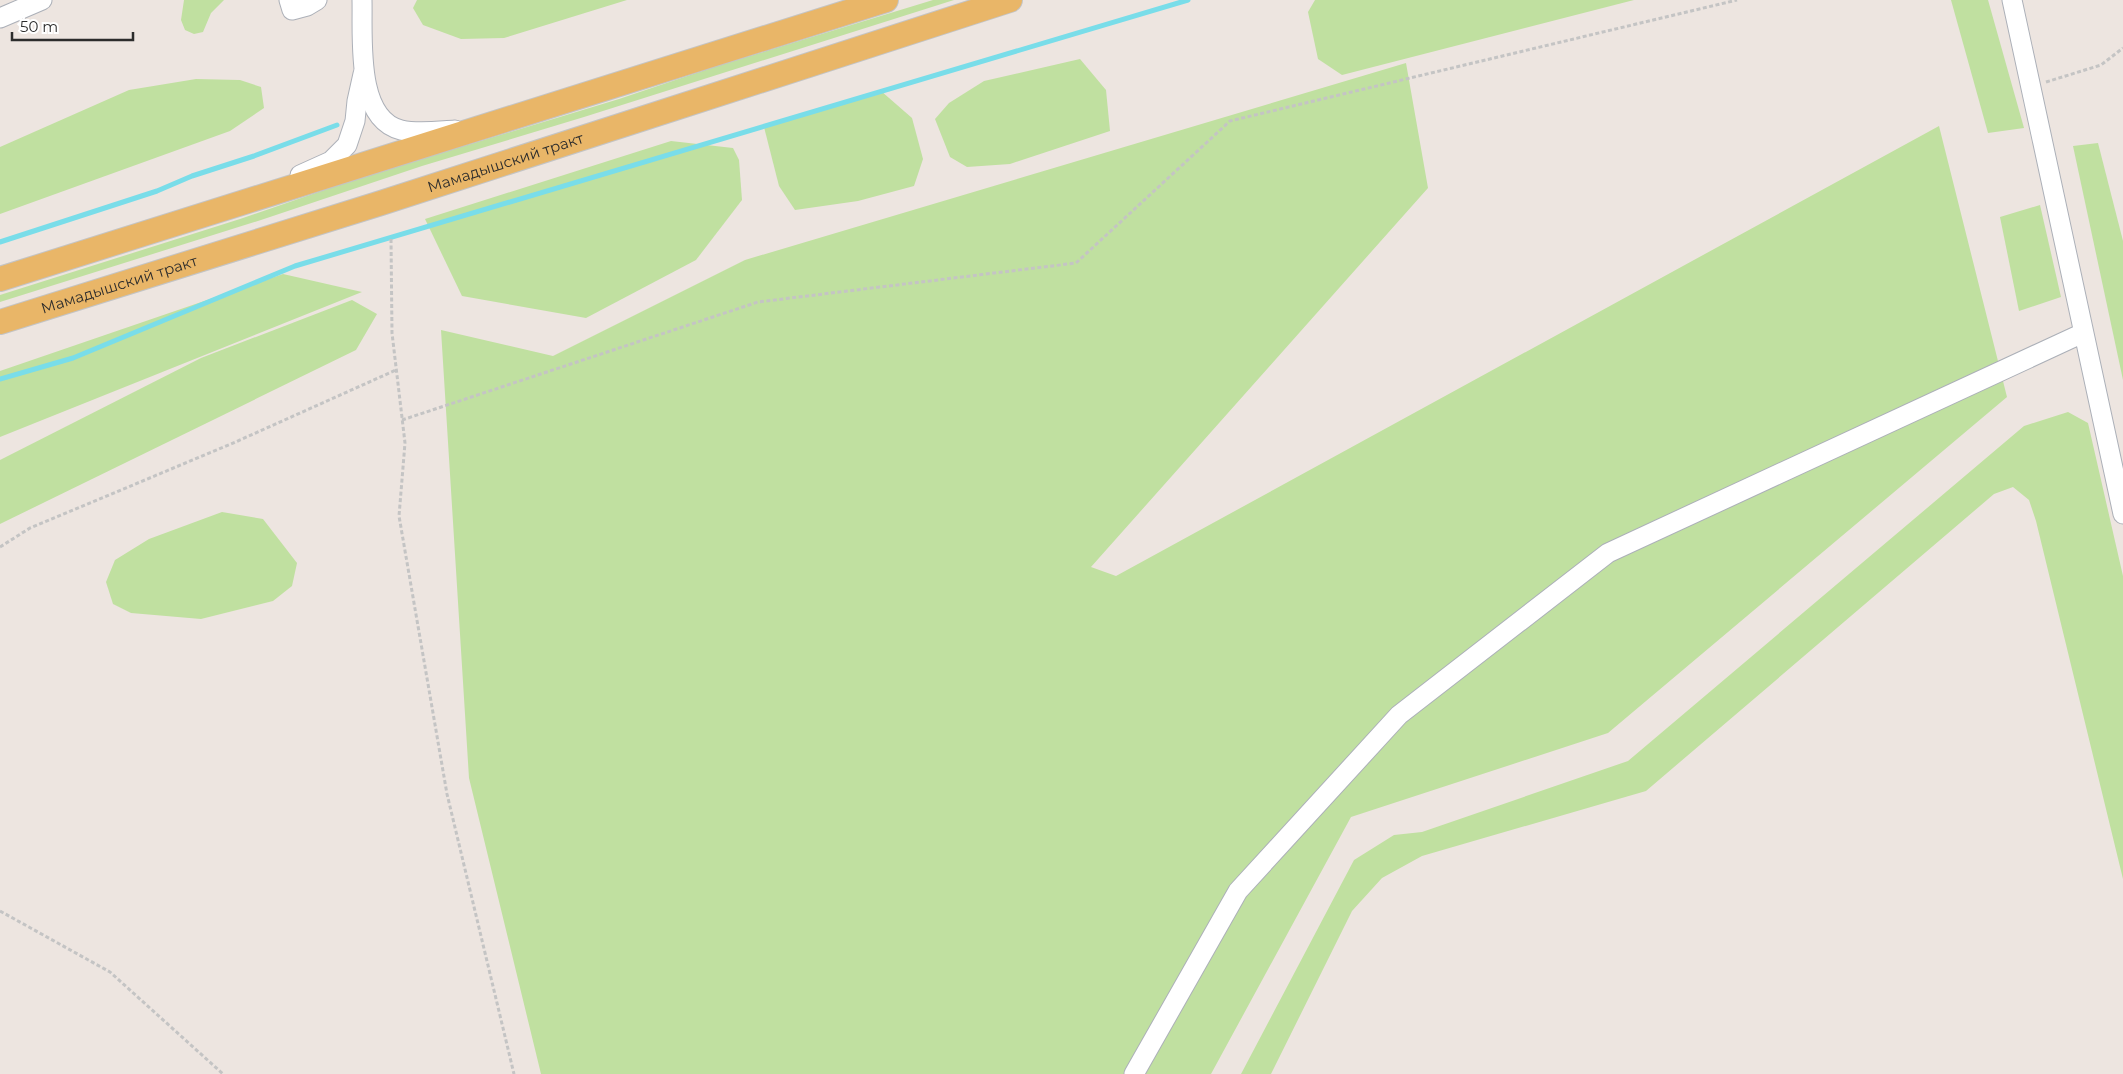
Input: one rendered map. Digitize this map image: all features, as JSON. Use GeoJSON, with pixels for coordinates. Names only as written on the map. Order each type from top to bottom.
{"type":"FeatureCollection","features":[{"type":"Feature","properties":{"kind":"main road"},"geometry":{"type":"LineString","coordinates":[[0,279],[886,0]]}},
{"type":"Feature","properties":{"kind":"main road","name":"Мамадышский тракт"},"geometry":{"type":"LineString","coordinates":[[0,322],[381,204],[1010,0]]}},
{"type":"Feature","properties":{"kind":"street"},"geometry":{"type":"LineString","coordinates":[[0,18],[42,0]]}},
{"type":"Feature","properties":{"kind":"street"},"geometry":{"type":"LineString","coordinates":[[289,0],[292,10],[307,6],[317,0]]}},
{"type":"Feature","properties":{"kind":"street"},"geometry":{"type":"LineString","coordinates":[[264,197],[301,174],[331,161],[346,145],[354,128],[364,73],[362,0]]}},
{"type":"Feature","properties":{"kind":"street"},"geometry":{"type":"LineString","coordinates":[[2012,0],[2123,514]]}},
{"type":"Feature","properties":{"kind":"street"},"geometry":{"type":"LineString","coordinates":[[364,73],[378,112],[383,120],[395,128],[416,131],[477,129]]}},
{"type":"Feature","properties":{"kind":"street"},"geometry":{"type":"LineString","coordinates":[[1134,1074],[1238,891],[1399,716],[1608,554],[2083,333]]}},
{"type":"Feature","properties":{"kind":"path"},"geometry":{"type":"LineString","coordinates":[[402,420],[758,302],[1076,263],[1230,121],[1737,0]]}},
{"type":"Feature","properties":{"kind":"path"},"geometry":{"type":"LineString","coordinates":[[2031,86],[2101,65],[2123,48]]}},
{"type":"Feature","properties":{"kind":"path"},"geometry":{"type":"LineString","coordinates":[[391,239],[392,333],[405,443],[399,516],[447,794],[514,1074]]}},
{"type":"Feature","properties":{"kind":"path"},"geometry":{"type":"LineString","coordinates":[[0,547],[30,528],[231,444],[396,370]]}},
{"type":"Feature","properties":{"kind":"path"},"geometry":{"type":"LineString","coordinates":[[0,911],[110,972],[223,1074]]}},
{"type":"Feature","properties":{"kind":"green space"},"geometry":{"type":"Polygon","coordinates":[[[184,0],[224,0],[211,13],[203,32],[194,34],[185,30],[181,20],[184,0]]]}},
{"type":"Feature","properties":{"kind":"green space"},"geometry":{"type":"Polygon","coordinates":[[[417,0],[627,0],[504,38],[461,39],[423,25],[413,8],[417,0]]]}},
{"type":"Feature","properties":{"kind":"green space"},"geometry":{"type":"Polygon","coordinates":[[[933,0],[954,0],[422,166],[261,220],[0,302],[0,295],[240,219],[365,176],[619,99],[717,66],[933,0]]]}},
{"type":"Feature","properties":{"kind":"green space"},"geometry":{"type":"Polygon","coordinates":[[[1315,0],[1634,0],[1342,75],[1318,59],[1308,12],[1315,0]]]}},
{"type":"Feature","properties":{"kind":"green space"},"geometry":{"type":"Polygon","coordinates":[[[1951,0],[1988,0],[2024,128],[1988,133],[1951,0]]]}},
{"type":"Feature","properties":{"kind":"green space"},"geometry":{"type":"Polygon","coordinates":[[[1080,59],[1106,90],[1110,131],[1010,164],[967,167],[950,157],[935,119],[949,103],[984,81],[1080,59]]]}},
{"type":"Feature","properties":{"kind":"green space"},"geometry":{"type":"Polygon","coordinates":[[[1406,63],[1428,188],[1091,567],[1116,576],[1939,126],[2007,397],[1608,733],[1351,817],[1211,1074],[541,1074],[469,778],[441,330],[553,356],[745,260],[1406,63]]]}},
{"type":"Feature","properties":{"kind":"green space"},"geometry":{"type":"Polygon","coordinates":[[[196,79],[240,80],[261,87],[264,108],[230,131],[0,214],[0,147],[129,90],[196,79]]]}},
{"type":"Feature","properties":{"kind":"green space"},"geometry":{"type":"Polygon","coordinates":[[[881,91],[912,118],[923,159],[914,186],[858,201],[795,210],[779,186],[764,127],[881,91]]]}},
{"type":"Feature","properties":{"kind":"green space"},"geometry":{"type":"Polygon","coordinates":[[[671,141],[733,148],[739,160],[742,200],[696,260],[586,318],[462,296],[425,219],[671,141]]]}},
{"type":"Feature","properties":{"kind":"green space"},"geometry":{"type":"Polygon","coordinates":[[[2098,143],[2123,241],[2123,380],[2073,146],[2098,143]]]}},
{"type":"Feature","properties":{"kind":"green space"},"geometry":{"type":"Polygon","coordinates":[[[2040,205],[2061,297],[2019,311],[2000,217],[2040,205]]]}},
{"type":"Feature","properties":{"kind":"green space"},"geometry":{"type":"Polygon","coordinates":[[[283,274],[362,292],[0,437],[0,371],[283,274]]]}},
{"type":"Feature","properties":{"kind":"green space"},"geometry":{"type":"Polygon","coordinates":[[[352,300],[377,314],[356,350],[0,524],[0,460],[201,358],[352,300]]]}},
{"type":"Feature","properties":{"kind":"green space"},"geometry":{"type":"Polygon","coordinates":[[[2068,412],[2088,423],[2123,576],[2123,879],[2036,521],[2029,500],[2013,487],[1994,494],[1646,791],[1422,856],[1382,878],[1352,911],[1271,1074],[1241,1074],[1354,860],[1394,835],[1422,832],[1628,761],[2024,426],[2068,412]]]}},
{"type":"Feature","properties":{"kind":"green space"},"geometry":{"type":"Polygon","coordinates":[[[222,512],[263,519],[297,563],[292,586],[273,601],[201,619],[131,613],[113,604],[106,582],[115,560],[149,539],[222,512]]]}},
{"type":"Feature","properties":{"kind":"waterway"},"geometry":{"type":"LineString","coordinates":[[0,379],[73,358],[295,266],[1188,0]]}},
{"type":"Feature","properties":{"kind":"waterway"},"geometry":{"type":"LineString","coordinates":[[0,242],[157,191],[192,176],[254,156],[337,125]]}}]}
